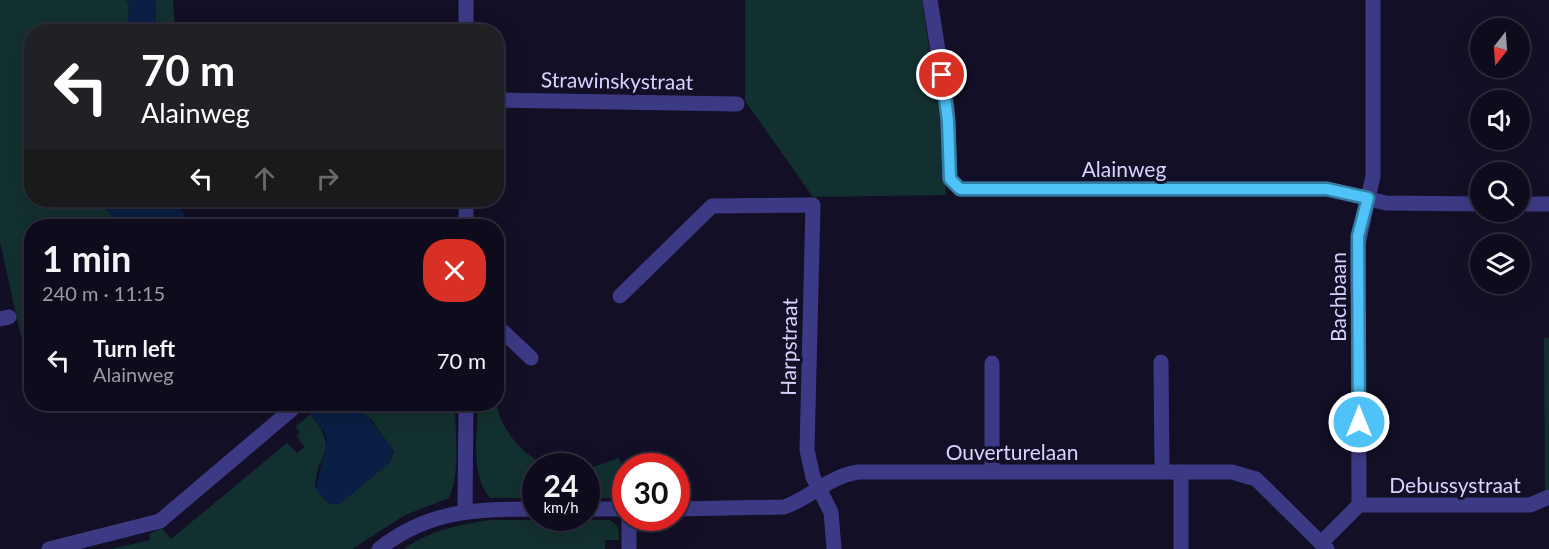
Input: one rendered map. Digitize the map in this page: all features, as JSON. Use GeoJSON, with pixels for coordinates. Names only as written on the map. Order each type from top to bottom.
{"type":"FeatureCollection","features":[{"type":"Feature","properties":{"kind":"street"},"geometry":{"type":"LineString","coordinates":[[466,0],[466,24]]}},
{"type":"Feature","properties":{"kind":"street","name":"Alainweg"},"geometry":{"type":"LineString","coordinates":[[930,0],[947,107],[950,179],[960,189],[1327,189],[1401,205],[1470,204]]}},
{"type":"Feature","properties":{"kind":"street","name":"Bachbaan"},"geometry":{"type":"LineString","coordinates":[[1359,505],[1358,245],[1373,176],[1373,0]]}},
{"type":"Feature","properties":{"kind":"street","name":"Strawinskystraat"},"geometry":{"type":"LineString","coordinates":[[504,100],[738,104]]}},
{"type":"Feature","properties":{"kind":"street"},"geometry":{"type":"LineString","coordinates":[[1530,204],[1549,204]]}},
{"type":"Feature","properties":{"kind":"street","name":"Harpstraat"},"geometry":{"type":"LineString","coordinates":[[620,296],[712,206],[813,205],[807,450],[808,465],[834,521],[834,549]]}},
{"type":"Feature","properties":{"kind":"street"},"geometry":{"type":"LineString","coordinates":[[504,333],[531,358]]}},
{"type":"Feature","properties":{"kind":"street"},"geometry":{"type":"LineString","coordinates":[[1161,362],[1162,471]]}},
{"type":"Feature","properties":{"kind":"street"},"geometry":{"type":"LineString","coordinates":[[992,363],[992,472]]}},
{"type":"Feature","properties":{"kind":"street"},"geometry":{"type":"LineString","coordinates":[[49,549],[160,521],[289,411]]}},
{"type":"Feature","properties":{"kind":"street"},"geometry":{"type":"LineString","coordinates":[[465,510],[466,411]]}},
{"type":"Feature","properties":{"kind":"street"},"geometry":{"type":"LineString","coordinates":[[1181,471],[1181,549]]}},
{"type":"Feature","properties":{"kind":"street","name":"Ouverturelaan"},"geometry":{"type":"LineString","coordinates":[[690,509],[772,509],[796,503],[836,479],[858,472],[1232,472],[1256,479],[1324,546]]}},
{"type":"Feature","properties":{"kind":"street","name":"Debussystraat"},"geometry":{"type":"LineString","coordinates":[[1359,505],[1530,505],[1549,497]]}},
{"type":"Feature","properties":{"kind":"street"},"geometry":{"type":"LineString","coordinates":[[1324,546],[1359,505]]}},
{"type":"Feature","properties":{"kind":"street"},"geometry":{"type":"LineString","coordinates":[[379,549],[406,530],[465,510],[522,509]]}},
{"type":"Feature","properties":{"kind":"street"},"geometry":{"type":"LineString","coordinates":[[629,531],[629,549]]}},
{"type":"Feature","properties":{"kind":"green space"},"geometry":{"type":"Polygon","coordinates":[[[0,0],[126,0],[129,5],[128,24],[24,24],[24,207],[106,207],[114,219],[24,219],[24,336],[21,337],[0,242],[0,0]]]}},
{"type":"Feature","properties":{"kind":"green space"},"geometry":{"type":"Polygon","coordinates":[[[156,0],[173,0],[175,24],[156,24],[156,0]]]}},
{"type":"Feature","properties":{"kind":"green space"},"geometry":{"type":"Polygon","coordinates":[[[745,0],[922,0],[939,114],[946,195],[813,197],[745,101],[745,0]]]}},
{"type":"Feature","properties":{"kind":"green space"},"geometry":{"type":"Polygon","coordinates":[[[1544,338],[1549,338],[1549,489],[1545,491],[1544,338]]]}},
{"type":"Feature","properties":{"kind":"green space"},"geometry":{"type":"Polygon","coordinates":[[[356,411],[455,411],[456,464],[453,488],[449,498],[405,515],[352,549],[111,549],[150,540],[149,534],[162,528],[171,539],[287,443],[297,453],[305,447],[296,436],[300,432],[295,427],[311,414],[320,427],[326,444],[315,487],[328,503],[339,504],[390,462],[394,452],[371,419],[356,411]]]}},
{"type":"Feature","properties":{"kind":"green space"},"geometry":{"type":"Polygon","coordinates":[[[478,411],[498,411],[509,434],[527,453],[522,453],[522,498],[490,498],[483,488],[477,465],[478,411]]]}},
{"type":"Feature","properties":{"kind":"green space"},"geometry":{"type":"Polygon","coordinates":[[[612,460],[612,498],[600,498],[600,465],[612,460]]]}},
{"type":"Feature","properties":{"kind":"green space"},"geometry":{"type":"Polygon","coordinates":[[[492,520],[522,520],[522,531],[600,531],[600,520],[610,520],[612,531],[619,531],[619,540],[605,540],[605,549],[404,549],[425,537],[492,520]]]}},
{"type":"Feature","properties":{"kind":"water"},"geometry":{"type":"Polygon","coordinates":[[[126,0],[156,0],[156,24],[128,24],[129,5],[126,0]]]}},
{"type":"Feature","properties":{"kind":"water"},"geometry":{"type":"Polygon","coordinates":[[[179,207],[187,219],[114,219],[106,208],[179,207]]]}},
{"type":"Feature","properties":{"kind":"water"},"geometry":{"type":"Polygon","coordinates":[[[308,411],[357,411],[366,415],[393,449],[390,462],[340,504],[328,503],[316,489],[327,441],[324,432],[308,411]]]}},
{"type":"Feature","properties":{"kind":"route"},"geometry":{"type":"LineString","coordinates":[[942,75],[947,107],[950,179],[960,189],[1327,189],[1368,198],[1358,236],[1359,422]]}}]}
